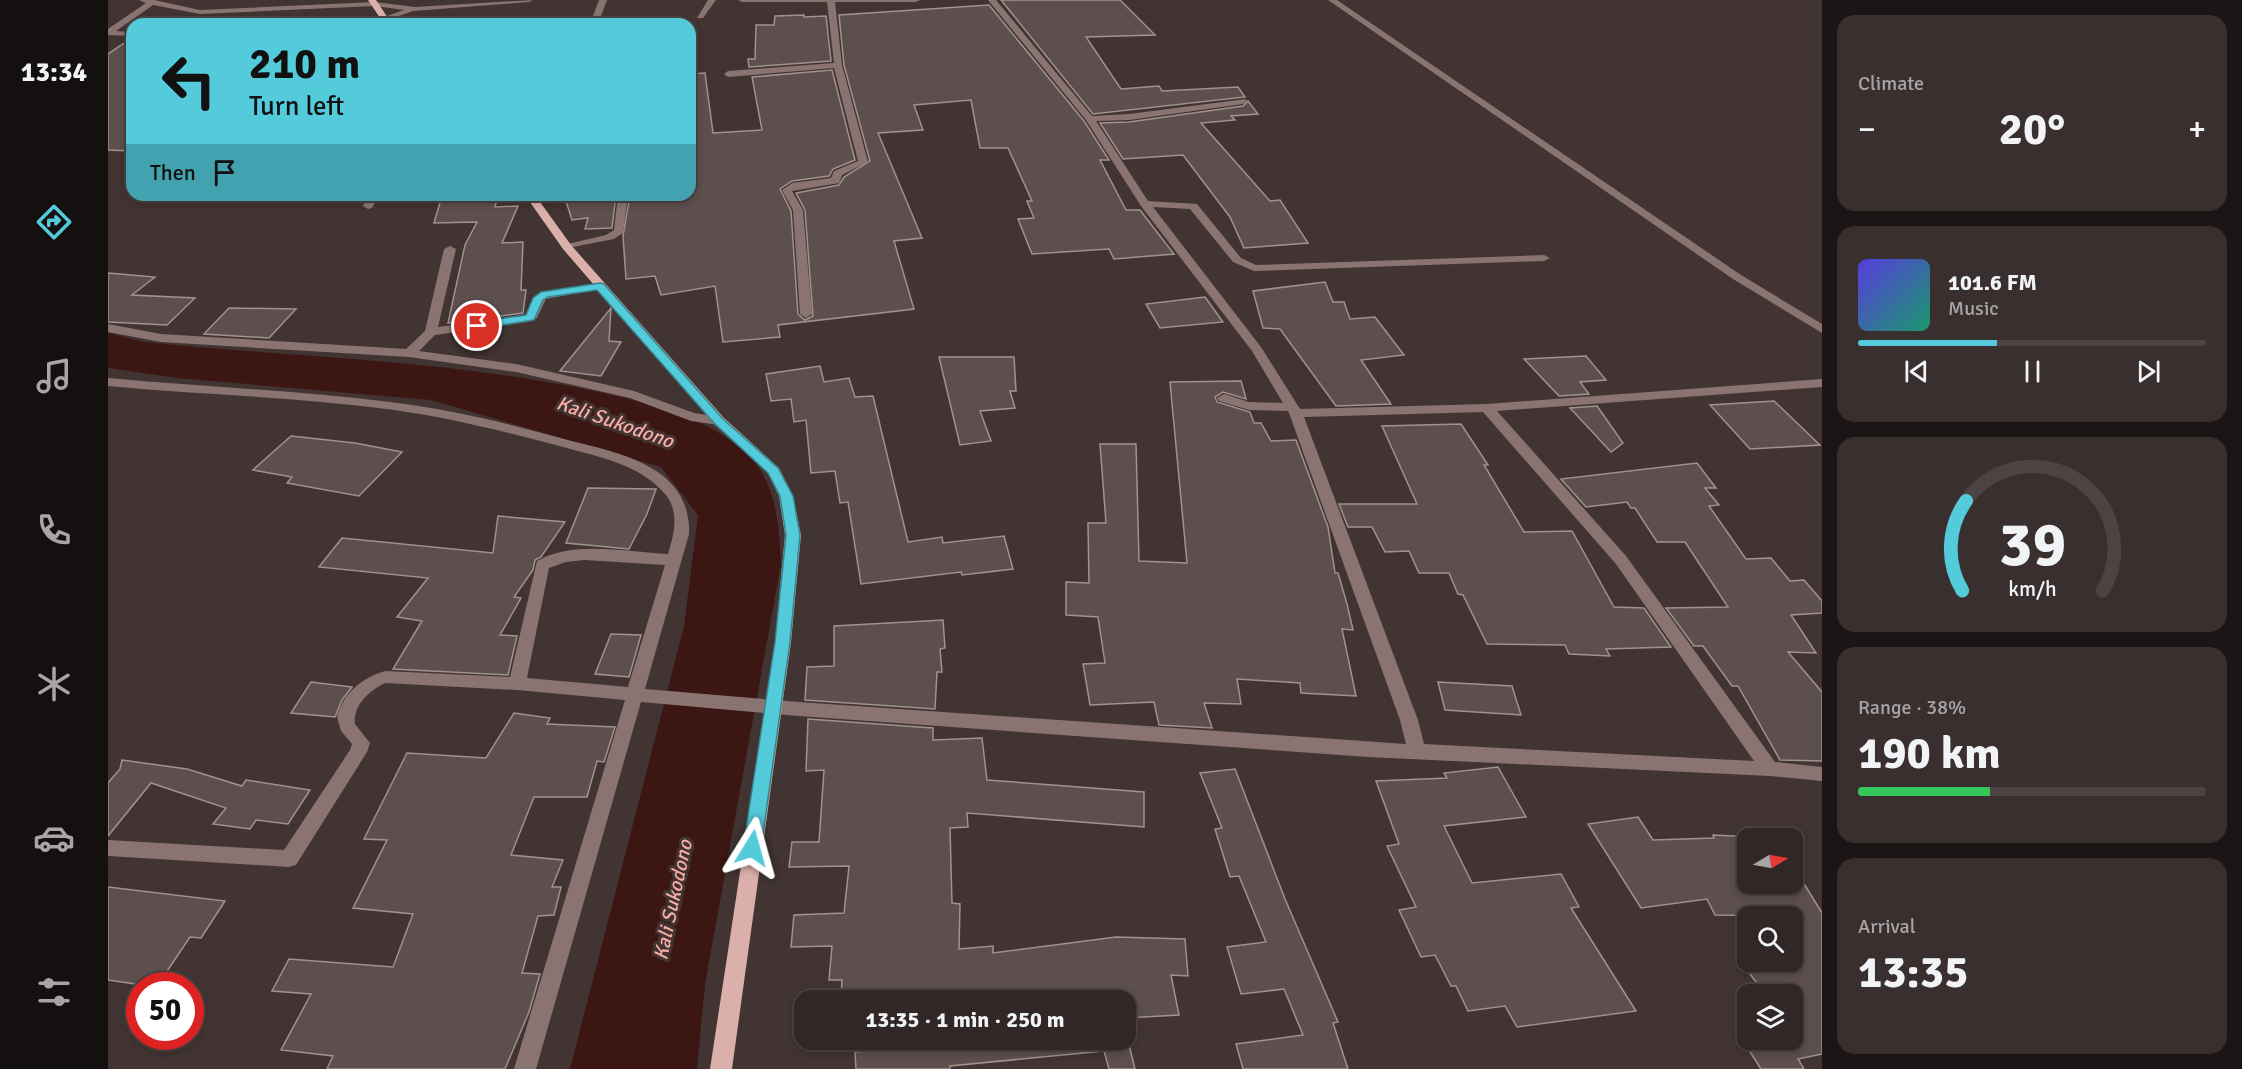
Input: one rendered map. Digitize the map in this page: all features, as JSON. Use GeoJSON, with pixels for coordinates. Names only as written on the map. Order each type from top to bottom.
{"type":"FeatureCollection","features":[{"type":"Feature","properties":{"kind":"main road"},"geometry":{"type":"LineString","coordinates":[[374,2],[384,18]]}},
{"type":"Feature","properties":{"kind":"main road"},"geometry":{"type":"LineString","coordinates":[[534,201],[567,247],[719,421],[774,471],[786,496],[793,535],[783,642],[765,705],[721,1069]]}},
{"type":"Feature","properties":{"kind":"street"},"geometry":{"type":"LineString","coordinates":[[168,7],[184,0]]}},
{"type":"Feature","properties":{"kind":"street"},"geometry":{"type":"LineString","coordinates":[[428,5],[462,0]]}},
{"type":"Feature","properties":{"kind":"street"},"geometry":{"type":"LineString","coordinates":[[126,18],[146,2],[200,12],[237,12],[374,2],[428,5],[529,0]]}},
{"type":"Feature","properties":{"kind":"street"},"geometry":{"type":"LineString","coordinates":[[596,18],[603,0]]}},
{"type":"Feature","properties":{"kind":"street"},"geometry":{"type":"LineString","coordinates":[[700,16],[712,0]]}},
{"type":"Feature","properties":{"kind":"street"},"geometry":{"type":"LineString","coordinates":[[742,0],[916,0]]}},
{"type":"Feature","properties":{"kind":"street"},"geometry":{"type":"LineString","coordinates":[[992,0],[1090,119],[1145,204],[1257,350],[1294,410],[1405,709],[1417,751]]}},
{"type":"Feature","properties":{"kind":"street"},"geometry":{"type":"LineString","coordinates":[[1332,0],[1737,278],[1822,329]]}},
{"type":"Feature","properties":{"kind":"street"},"geometry":{"type":"LineString","coordinates":[[806,314],[798,210],[787,190],[792,186],[835,182],[838,173],[863,162],[838,65],[831,1]]}},
{"type":"Feature","properties":{"kind":"street"},"geometry":{"type":"LineString","coordinates":[[393,18],[415,4]]}},
{"type":"Feature","properties":{"kind":"street"},"geometry":{"type":"LineString","coordinates":[[126,18],[108,33],[126,34]]}},
{"type":"Feature","properties":{"kind":"street"},"geometry":{"type":"LineString","coordinates":[[728,74],[838,65]]}},
{"type":"Feature","properties":{"kind":"street"},"geometry":{"type":"LineString","coordinates":[[1090,119],[1129,117],[1243,101]]}},
{"type":"Feature","properties":{"kind":"street"},"geometry":{"type":"LineString","coordinates":[[368,206],[371,201]]}},
{"type":"Feature","properties":{"kind":"street"},"geometry":{"type":"LineString","coordinates":[[567,247],[610,237],[618,231],[622,201]]}},
{"type":"Feature","properties":{"kind":"street"},"geometry":{"type":"LineString","coordinates":[[1145,204],[1193,206],[1237,260],[1254,268],[1544,258]]}},
{"type":"Feature","properties":{"kind":"street"},"geometry":{"type":"LineString","coordinates":[[409,353],[431,332],[450,249]]}},
{"type":"Feature","properties":{"kind":"street"},"geometry":{"type":"LineString","coordinates":[[431,332],[524,320],[534,315],[539,298],[544,294],[600,286]]}},
{"type":"Feature","properties":{"kind":"street"},"geometry":{"type":"LineString","coordinates":[[108,328],[161,338],[409,353],[516,368],[578,380],[634,395],[691,417],[719,421]]}},
{"type":"Feature","properties":{"kind":"street"},"geometry":{"type":"LineString","coordinates":[[108,382],[367,403],[482,423],[606,455],[639,467],[658,479],[673,495],[684,516],[682,534],[525,1069]]}},
{"type":"Feature","properties":{"kind":"street"},"geometry":{"type":"LineString","coordinates":[[1224,399],[1237,404],[1294,410],[1487,408],[1822,383]]}},
{"type":"Feature","properties":{"kind":"street"},"geometry":{"type":"LineString","coordinates":[[1487,408],[1621,560],[1770,769]]}},
{"type":"Feature","properties":{"kind":"street"},"geometry":{"type":"LineString","coordinates":[[517,684],[542,565],[545,561],[578,556],[674,560]]}},
{"type":"Feature","properties":{"kind":"street"},"geometry":{"type":"LineString","coordinates":[[108,848],[289,859],[358,752],[360,743],[346,724],[346,718],[357,695],[369,682],[385,677],[517,684],[1368,750],[1770,769],[1822,774]]}},
{"type":"Feature","properties":{"kind":"water","name":"Kali Sukodono"},"geometry":{"type":"Polygon","coordinates":[[[108,333],[145,342],[417,365],[525,378],[579,388],[670,410],[692,419],[733,442],[759,468],[766,480],[775,507],[781,564],[705,984],[697,1069],[570,1069],[684,626],[698,515],[661,467],[431,400],[177,378],[108,368],[108,333]]]}},
{"type":"Feature","properties":{"kind":"building"},"geometry":{"type":"Polygon","coordinates":[[[1001,0],[1120,0],[1155,35],[1086,37],[1121,89],[1159,86],[1162,91],[1238,87],[1245,97],[1093,114],[1001,0]]]}},
{"type":"Feature","properties":{"kind":"building"},"geometry":{"type":"Polygon","coordinates":[[[989,5],[1084,121],[1109,160],[1100,160],[1126,210],[1140,210],[1174,254],[1114,259],[1109,249],[1032,254],[1018,219],[1034,218],[1027,201],[1032,201],[1008,148],[980,148],[971,100],[914,105],[923,130],[878,133],[922,238],[894,241],[914,309],[778,325],[780,337],[723,342],[715,286],[661,295],[655,276],[626,279],[623,236],[629,201],[696,201],[696,74],[705,73],[713,133],[762,130],[752,77],[832,70],[855,160],[833,169],[829,176],[792,181],[780,189],[791,211],[798,314],[805,320],[813,316],[805,210],[796,193],[839,185],[844,177],[870,161],[844,65],[839,15],[989,5]]]}},
{"type":"Feature","properties":{"kind":"building"},"geometry":{"type":"Polygon","coordinates":[[[804,15],[804,17],[826,16],[831,61],[749,67],[748,59],[755,59],[756,25],[774,25],[775,16],[804,15]]]}},
{"type":"Feature","properties":{"kind":"building"},"geometry":{"type":"Polygon","coordinates":[[[126,42],[126,151],[108,150],[108,54],[126,42]]]}},
{"type":"Feature","properties":{"kind":"building"},"geometry":{"type":"Polygon","coordinates":[[[1248,101],[1258,114],[1231,116],[1235,120],[1201,123],[1270,201],[1280,200],[1308,243],[1244,248],[1230,217],[1183,155],[1123,159],[1100,123],[1129,122],[1243,106],[1248,101]]]}},
{"type":"Feature","properties":{"kind":"building"},"geometry":{"type":"Polygon","coordinates":[[[440,201],[496,201],[495,207],[518,206],[502,243],[523,242],[521,290],[526,290],[523,313],[448,323],[465,245],[477,222],[434,223],[440,201]]]}},
{"type":"Feature","properties":{"kind":"building"},"geometry":{"type":"Polygon","coordinates":[[[566,201],[615,201],[612,228],[585,229],[588,218],[572,220],[566,201]]]}},
{"type":"Feature","properties":{"kind":"building"},"geometry":{"type":"Polygon","coordinates":[[[108,273],[155,277],[132,295],[195,298],[167,325],[108,322],[108,273]]]}},
{"type":"Feature","properties":{"kind":"building"},"geometry":{"type":"Polygon","coordinates":[[[1325,282],[1333,302],[1344,302],[1350,319],[1375,317],[1404,355],[1361,360],[1391,404],[1336,406],[1280,329],[1263,328],[1253,291],[1325,282]]]}},
{"type":"Feature","properties":{"kind":"building"},"geometry":{"type":"Polygon","coordinates":[[[1205,297],[1223,322],[1160,328],[1146,304],[1205,297]]]}},
{"type":"Feature","properties":{"kind":"building"},"geometry":{"type":"Polygon","coordinates":[[[229,308],[296,309],[269,338],[204,334],[229,308]]]}},
{"type":"Feature","properties":{"kind":"building"},"geometry":{"type":"Polygon","coordinates":[[[611,308],[609,341],[621,342],[601,376],[560,371],[611,308]]]}},
{"type":"Feature","properties":{"kind":"building"},"geometry":{"type":"Polygon","coordinates":[[[1586,356],[1606,380],[1580,382],[1589,394],[1559,396],[1524,359],[1586,356]]]}},
{"type":"Feature","properties":{"kind":"building"},"geometry":{"type":"Polygon","coordinates":[[[939,357],[1014,357],[1016,391],[1010,391],[1015,408],[980,411],[991,441],[960,445],[939,357]]]}},
{"type":"Feature","properties":{"kind":"building"},"geometry":{"type":"Polygon","coordinates":[[[820,366],[824,382],[849,378],[855,397],[873,396],[908,542],[942,537],[943,543],[1004,536],[1013,569],[962,575],[961,572],[861,584],[848,502],[840,503],[835,471],[811,473],[806,420],[794,422],[791,399],[771,401],[766,374],[820,366]]]}},
{"type":"Feature","properties":{"kind":"building"},"geometry":{"type":"Polygon","coordinates":[[[1241,381],[1246,399],[1223,392],[1215,397],[1217,402],[1250,412],[1254,423],[1261,423],[1271,441],[1296,440],[1328,527],[1335,573],[1338,573],[1353,630],[1342,629],[1356,696],[1301,693],[1300,683],[1237,679],[1241,704],[1204,703],[1212,728],[1159,725],[1154,702],[1090,705],[1083,664],[1105,663],[1098,617],[1066,615],[1066,582],[1089,583],[1088,523],[1106,523],[1100,444],[1136,444],[1139,561],[1187,563],[1170,382],[1241,381]]]}},
{"type":"Feature","properties":{"kind":"building"},"geometry":{"type":"Polygon","coordinates":[[[1774,401],[1820,445],[1750,449],[1710,405],[1774,401]]]}},
{"type":"Feature","properties":{"kind":"building"},"geometry":{"type":"Polygon","coordinates":[[[1597,406],[1623,443],[1611,452],[1570,408],[1597,406]]]}},
{"type":"Feature","properties":{"kind":"building"},"geometry":{"type":"Polygon","coordinates":[[[1461,424],[1488,465],[1484,465],[1524,532],[1572,531],[1614,607],[1644,608],[1671,647],[1606,649],[1610,656],[1569,654],[1565,645],[1487,644],[1463,595],[1458,594],[1449,573],[1419,573],[1409,551],[1385,552],[1372,527],[1348,527],[1339,504],[1417,504],[1382,426],[1461,424]]]}},
{"type":"Feature","properties":{"kind":"building"},"geometry":{"type":"Polygon","coordinates":[[[291,436],[355,443],[402,452],[359,496],[287,483],[292,477],[253,470],[291,436]]]}},
{"type":"Feature","properties":{"kind":"building"},"geometry":{"type":"Polygon","coordinates":[[[1697,463],[1716,488],[1705,488],[1719,505],[1709,506],[1746,559],[1771,558],[1790,581],[1804,580],[1822,601],[1822,613],[1791,615],[1816,653],[1788,652],[1822,692],[1822,761],[1780,760],[1738,686],[1732,686],[1703,646],[1694,646],[1666,608],[1728,607],[1685,542],[1657,542],[1635,508],[1631,508],[1627,502],[1586,507],[1561,479],[1697,463]]]}},
{"type":"Feature","properties":{"kind":"building"},"geometry":{"type":"Polygon","coordinates":[[[588,488],[656,489],[647,514],[629,549],[566,543],[588,488]]]}},
{"type":"Feature","properties":{"kind":"building"},"geometry":{"type":"Polygon","coordinates":[[[498,516],[565,522],[541,557],[535,560],[533,570],[514,597],[521,598],[500,635],[517,636],[508,675],[393,669],[422,621],[397,617],[428,578],[319,567],[342,538],[493,553],[498,516]]]}},
{"type":"Feature","properties":{"kind":"building"},"geometry":{"type":"Polygon","coordinates":[[[943,620],[945,648],[940,649],[942,672],[937,672],[935,709],[805,700],[807,667],[834,666],[834,626],[943,620]]]}},
{"type":"Feature","properties":{"kind":"building"},"geometry":{"type":"Polygon","coordinates":[[[611,634],[641,635],[629,677],[595,674],[611,634]]]}},
{"type":"Feature","properties":{"kind":"building"},"geometry":{"type":"Polygon","coordinates":[[[311,682],[352,687],[342,700],[335,717],[291,713],[311,682]]]}},
{"type":"Feature","properties":{"kind":"building"},"geometry":{"type":"Polygon","coordinates":[[[1438,682],[1512,686],[1521,715],[1445,710],[1438,682]]]}},
{"type":"Feature","properties":{"kind":"building"},"geometry":{"type":"Polygon","coordinates":[[[514,713],[550,718],[547,724],[615,727],[604,762],[597,761],[587,797],[534,797],[511,855],[563,860],[552,887],[561,887],[554,915],[538,916],[522,973],[540,974],[529,1012],[505,1069],[327,1069],[333,1056],[281,1050],[311,994],[272,991],[289,959],[393,967],[413,914],[353,908],[387,840],[364,839],[407,753],[486,758],[514,713]]]}},
{"type":"Feature","properties":{"kind":"building"},"geometry":{"type":"Polygon","coordinates":[[[808,719],[933,728],[933,740],[982,738],[987,780],[1144,792],[1144,827],[967,813],[968,827],[950,828],[952,903],[960,904],[959,949],[993,946],[993,953],[1116,937],[1185,939],[1188,976],[1171,975],[1179,1015],[1136,1017],[1136,990],[842,990],[842,980],[829,980],[832,946],[791,947],[794,915],[844,913],[849,866],[789,867],[792,842],[819,842],[824,770],[806,771],[808,719]]]}},
{"type":"Feature","properties":{"kind":"building"},"geometry":{"type":"Polygon","coordinates":[[[122,760],[187,769],[242,786],[246,780],[310,790],[288,824],[256,820],[250,829],[213,824],[226,808],[151,783],[108,836],[108,783],[120,769],[122,760]]]}},
{"type":"Feature","properties":{"kind":"building"},"geometry":{"type":"Polygon","coordinates":[[[1498,767],[1526,817],[1444,826],[1472,883],[1561,874],[1579,907],[1571,908],[1636,1011],[1517,1027],[1505,1006],[1468,1011],[1456,986],[1451,986],[1435,955],[1421,957],[1399,910],[1416,907],[1387,846],[1399,844],[1376,781],[1447,778],[1444,773],[1498,767]]]}},
{"type":"Feature","properties":{"kind":"building"},"geometry":{"type":"Polygon","coordinates":[[[1235,769],[1285,899],[1338,1022],[1333,1023],[1348,1069],[1243,1069],[1236,1044],[1303,1035],[1284,989],[1241,994],[1227,947],[1266,942],[1239,876],[1230,877],[1215,829],[1222,828],[1200,773],[1235,769]]]}},
{"type":"Feature","properties":{"kind":"building"},"geometry":{"type":"Polygon","coordinates":[[[1638,817],[1653,840],[1714,838],[1713,835],[1737,836],[1737,894],[1803,894],[1803,882],[1822,913],[1822,1054],[1798,1059],[1804,1069],[1761,1069],[1749,1050],[1803,1050],[1803,984],[1758,984],[1750,974],[1803,972],[1803,906],[1737,906],[1737,915],[1715,915],[1707,899],[1641,908],[1588,824],[1638,817]]]}},
{"type":"Feature","properties":{"kind":"building"},"geometry":{"type":"Polygon","coordinates":[[[108,887],[225,901],[201,938],[190,937],[166,972],[126,972],[126,983],[108,980],[108,887]]]}},
{"type":"Feature","properties":{"kind":"building"},"geometry":{"type":"Polygon","coordinates":[[[875,1050],[1130,1050],[1135,1069],[1109,1069],[1104,1051],[950,1066],[950,1069],[856,1069],[855,1052],[875,1050]]]}},
{"type":"Feature","properties":{"kind":"route"},"geometry":{"type":"LineString","coordinates":[[477,326],[530,318],[534,315],[539,298],[544,294],[600,286],[719,421],[774,471],[786,496],[793,535],[783,642],[752,848]]}}]}
